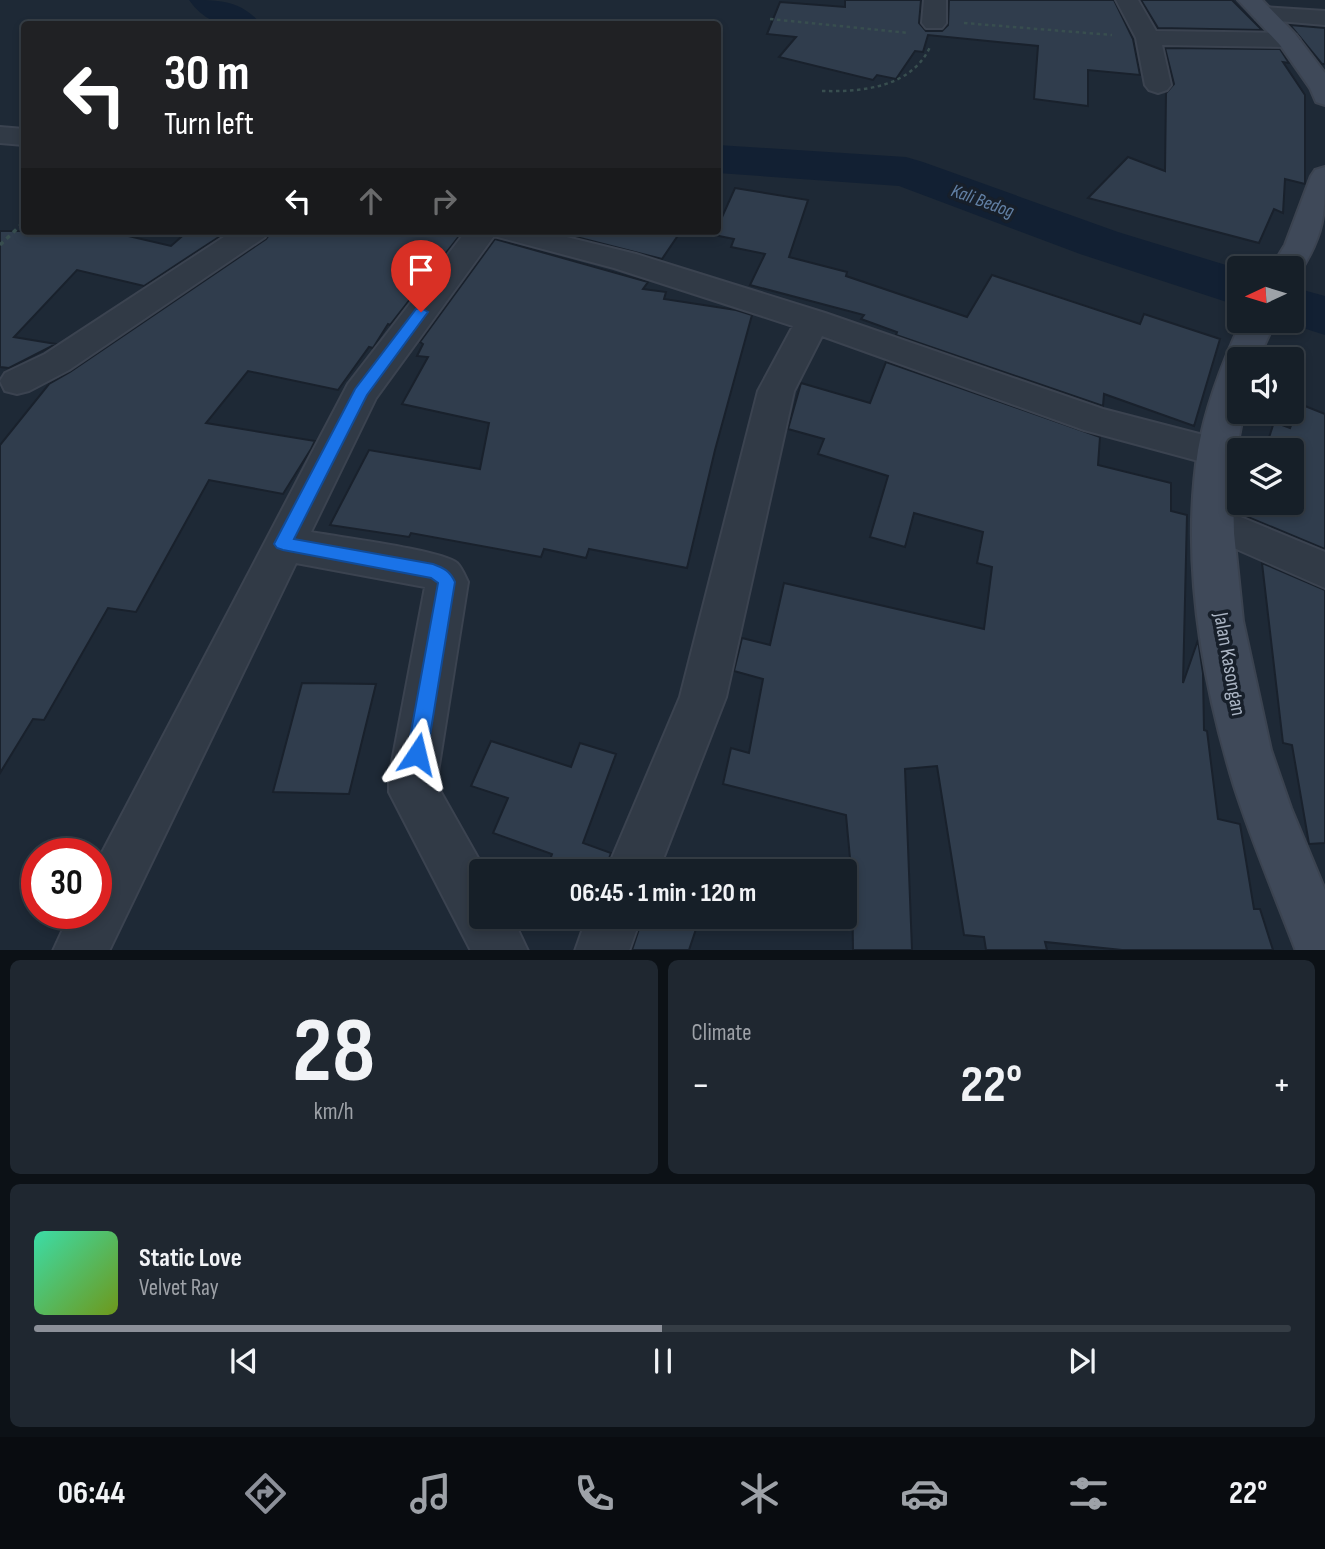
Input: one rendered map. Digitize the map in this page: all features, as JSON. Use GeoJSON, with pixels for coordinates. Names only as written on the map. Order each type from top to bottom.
{"type":"FeatureCollection","features":[{"type":"Feature","properties":{"kind":"main road"},"geometry":{"type":"LineString","coordinates":[[1257,7],[1288,40],[1323,88],[1325,97]]}},
{"type":"Feature","properties":{"kind":"main road"},"geometry":{"type":"LineString","coordinates":[[1293,256],[1325,176]]}},
{"type":"Feature","properties":{"kind":"main road","name":"Jalan Kasongan"},"geometry":{"type":"LineString","coordinates":[[1227,415],[1217,452],[1214,522],[1220,610],[1242,731],[1259,788],[1323,950]]}},
{"type":"Feature","properties":{"kind":"street"},"geometry":{"type":"LineString","coordinates":[[1127,0],[1148,38],[1158,85]]}},
{"type":"Feature","properties":{"kind":"street"},"geometry":{"type":"LineString","coordinates":[[1257,7],[1325,18]]}},
{"type":"Feature","properties":{"kind":"street"},"geometry":{"type":"LineString","coordinates":[[1148,38],[1288,40]]}},
{"type":"Feature","properties":{"kind":"street"},"geometry":{"type":"LineString","coordinates":[[0,135],[21,137]]}},
{"type":"Feature","properties":{"kind":"street"},"geometry":{"type":"LineString","coordinates":[[17,382],[57,362],[248,235]]}},
{"type":"Feature","properties":{"kind":"street"},"geometry":{"type":"LineString","coordinates":[[80,950],[361,393],[479,235]]}},
{"type":"Feature","properties":{"kind":"street"},"geometry":{"type":"LineString","coordinates":[[521,235],[625,261],[813,321],[1097,421],[1217,452]]}},
{"type":"Feature","properties":{"kind":"street"},"geometry":{"type":"LineString","coordinates":[[637,859],[703,697],[776,390],[813,321]]}},
{"type":"Feature","properties":{"kind":"street"},"geometry":{"type":"LineString","coordinates":[[1214,522],[1325,571]]}},
{"type":"Feature","properties":{"kind":"street"},"geometry":{"type":"LineString","coordinates":[[283,544],[433,571],[441,574],[447,582],[413,778],[414,792],[469,892]]}},
{"type":"Feature","properties":{"kind":"street"},"geometry":{"type":"LineString","coordinates":[[489,929],[501,950]]}},
{"type":"Feature","properties":{"kind":"street"},"geometry":{"type":"LineString","coordinates":[[602,950],[610,929]]}},
{"type":"Feature","properties":{"kind":"path"},"geometry":{"type":"LineString","coordinates":[[770,19],[934,19],[1148,38]]}},
{"type":"Feature","properties":{"kind":"path"},"geometry":{"type":"LineString","coordinates":[[822,91],[862,92],[892,84],[919,64],[928,53],[934,19]]}},
{"type":"Feature","properties":{"kind":"path"},"geometry":{"type":"LineString","coordinates":[[0,245],[21,225]]}},
{"type":"Feature","properties":{"kind":"building"},"geometry":{"type":"Polygon","coordinates":[[[845,0],[921,0],[919,23],[926,31],[942,31],[948,25],[949,0],[1114,0],[1133,39],[1140,75],[1088,70],[1088,106],[1034,99],[1038,46],[928,35],[923,52],[915,51],[896,79],[877,75],[873,80],[779,57],[796,37],[767,34],[780,2],[845,7],[845,0]]]}},
{"type":"Feature","properties":{"kind":"building"},"geometry":{"type":"Polygon","coordinates":[[[1141,0],[1232,0],[1262,30],[1158,28],[1141,0]]]}},
{"type":"Feature","properties":{"kind":"building"},"geometry":{"type":"Polygon","coordinates":[[[1290,25],[1325,28],[1325,64],[1322,64],[1290,25]]]}},
{"type":"Feature","properties":{"kind":"building"},"geometry":{"type":"Polygon","coordinates":[[[1165,48],[1280,49],[1289,63],[1283,62],[1305,95],[1305,184],[1285,179],[1283,213],[1274,209],[1259,243],[1088,198],[1128,157],[1165,171],[1166,93],[1174,84],[1165,48]]]}},
{"type":"Feature","properties":{"kind":"building"},"geometry":{"type":"Polygon","coordinates":[[[735,188],[808,200],[789,257],[847,272],[846,276],[967,317],[992,275],[1140,324],[1144,314],[1220,339],[1194,426],[1104,394],[1103,406],[896,335],[897,332],[861,319],[864,315],[750,285],[765,254],[731,247],[734,239],[714,235],[721,235],[721,219],[735,188]]]}},
{"type":"Feature","properties":{"kind":"building"},"geometry":{"type":"Polygon","coordinates":[[[0,231],[21,231],[21,235],[124,235],[171,246],[183,235],[222,235],[144,286],[77,270],[14,337],[56,344],[9,368],[0,367],[0,231]]]}},
{"type":"Feature","properties":{"kind":"building"},"geometry":{"type":"Polygon","coordinates":[[[269,235],[460,235],[390,325],[388,324],[373,348],[369,347],[338,390],[248,371],[206,423],[315,441],[311,449],[283,494],[209,480],[136,612],[108,608],[44,720],[33,719],[0,773],[0,445],[49,384],[269,235]]]}},
{"type":"Feature","properties":{"kind":"building"},"geometry":{"type":"Polygon","coordinates":[[[569,235],[678,235],[662,259],[569,235]]]}},
{"type":"Feature","properties":{"kind":"building"},"geometry":{"type":"Polygon","coordinates":[[[495,239],[648,282],[643,289],[666,292],[664,299],[752,315],[715,450],[687,568],[589,549],[586,558],[544,549],[541,557],[411,533],[409,537],[330,525],[369,450],[480,469],[489,423],[402,404],[428,357],[417,356],[423,344],[420,342],[495,239]]]}},
{"type":"Feature","properties":{"kind":"building"},"geometry":{"type":"Polygon","coordinates":[[[886,362],[1100,437],[1098,465],[1171,483],[1171,511],[1187,515],[1183,683],[1198,640],[1203,673],[1204,730],[1207,731],[1218,819],[1240,824],[1254,909],[1260,909],[1273,950],[1122,950],[1045,942],[1047,950],[986,950],[984,937],[964,935],[937,766],[905,769],[912,950],[853,950],[853,929],[857,929],[857,859],[850,859],[846,815],[723,784],[731,748],[749,753],[763,679],[734,671],[742,638],[770,645],[784,583],[984,629],[992,567],[977,563],[983,532],[914,513],[905,547],[870,537],[888,476],[818,454],[824,439],[788,429],[801,383],[870,403],[886,362]]]}},
{"type":"Feature","properties":{"kind":"building"},"geometry":{"type":"Polygon","coordinates":[[[1304,406],[1325,414],[1325,549],[1243,515],[1304,515],[1304,438],[1269,438],[1273,424],[1290,428],[1292,424],[1304,424],[1304,406]]]}},
{"type":"Feature","properties":{"kind":"building"},"geometry":{"type":"Polygon","coordinates":[[[1262,563],[1325,590],[1325,843],[1309,844],[1292,745],[1283,743],[1262,563]]]}},
{"type":"Feature","properties":{"kind":"building"},"geometry":{"type":"Polygon","coordinates":[[[302,683],[376,684],[349,794],[273,792],[302,683]]]}},
{"type":"Feature","properties":{"kind":"building"},"geometry":{"type":"Polygon","coordinates":[[[491,741],[571,767],[580,743],[616,754],[583,843],[611,853],[609,859],[550,859],[552,854],[493,833],[508,798],[471,786],[491,741]]]}},
{"type":"Feature","properties":{"kind":"building"},"geometry":{"type":"Polygon","coordinates":[[[639,929],[696,929],[689,950],[632,950],[639,929]]]}},
{"type":"Feature","properties":{"kind":"waterway","name":"Kali Bedog"},"geometry":{"type":"LineString","coordinates":[[208,0],[237,21]]}},
{"type":"Feature","properties":{"kind":"waterway","name":"Kali Bedog"},"geometry":{"type":"LineString","coordinates":[[721,159],[906,172],[1099,243],[1227,284]]}},
{"type":"Feature","properties":{"kind":"waterway","name":"Kali Bedog"},"geometry":{"type":"LineString","coordinates":[[1304,309],[1325,316]]}},
{"type":"Feature","properties":{"kind":"route"},"geometry":{"type":"LineString","coordinates":[[417,754],[447,582],[441,574],[433,571],[283,544],[361,393],[421,312]]}}]}
